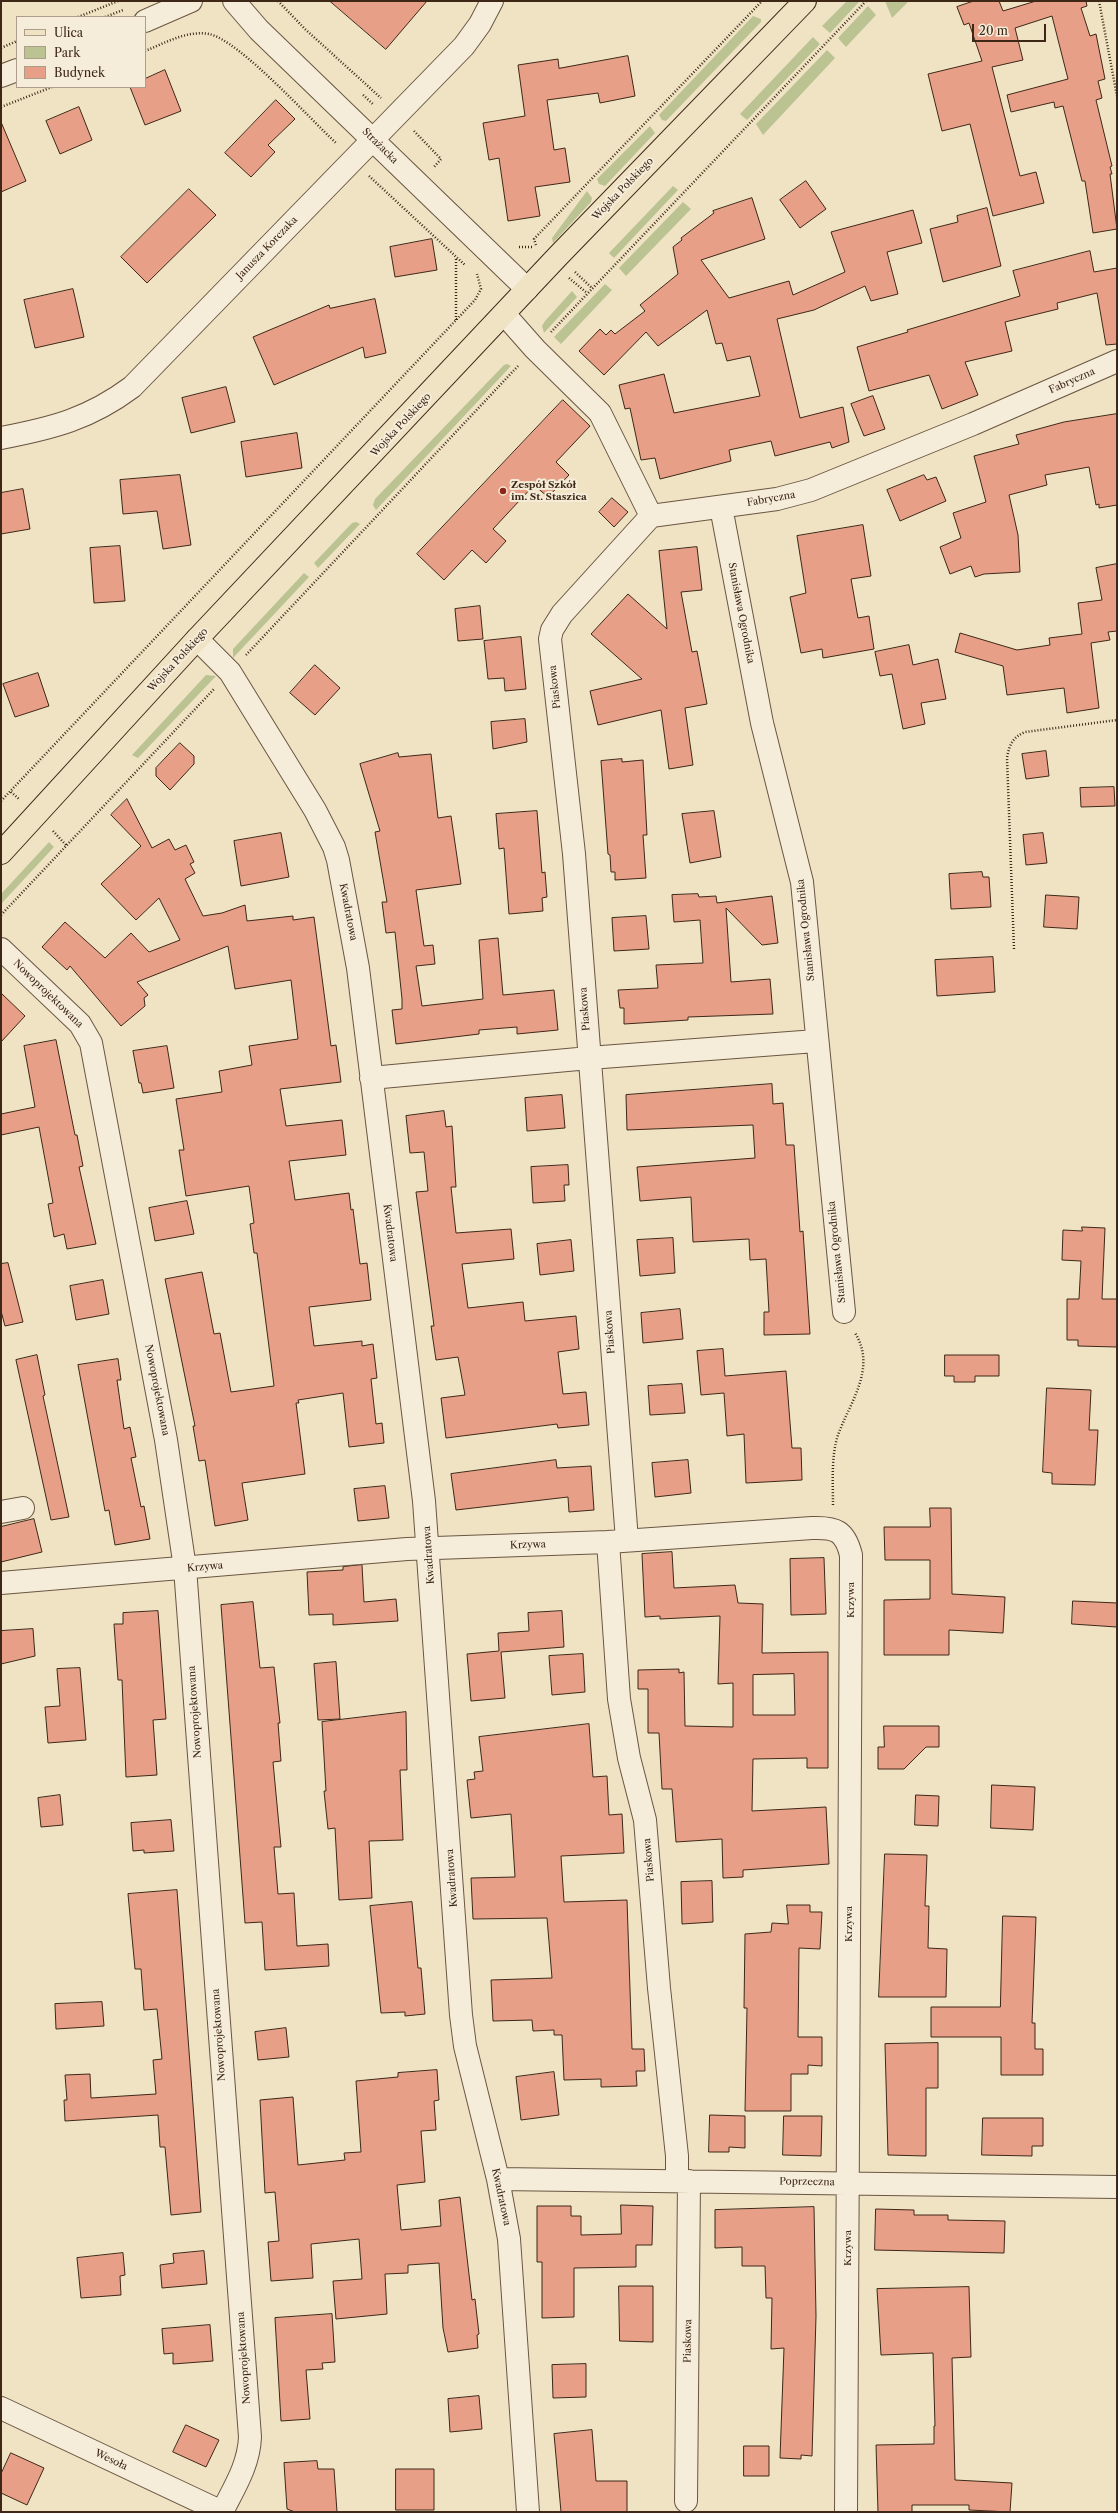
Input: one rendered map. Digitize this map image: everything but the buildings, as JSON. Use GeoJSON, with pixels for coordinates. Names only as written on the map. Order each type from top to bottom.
{"type":"FeatureCollection","features":[{"type":"Feature","properties":{"kind":"main road","name":"Wojska Polskiego"},"geometry":{"type":"LineString","coordinates":[[1,853],[197,639],[505,315],[527,289],[805,1]]}},
{"type":"Feature","properties":{"kind":"street"},"geometry":{"type":"LineString","coordinates":[[146,21],[191,1]]}},
{"type":"Feature","properties":{"kind":"street","name":"Strażacka"},"geometry":{"type":"LineString","coordinates":[[234,1],[259,30],[373,138],[493,259],[527,289]]}},
{"type":"Feature","properties":{"kind":"street","name":"Janusza Korczaka"},"geometry":{"type":"LineString","coordinates":[[1,438],[65,424],[101,408],[132,387],[464,46],[480,24],[492,1]]}},
{"type":"Feature","properties":{"kind":"street"},"geometry":{"type":"LineString","coordinates":[[1,76],[16,70]]}},
{"type":"Feature","properties":{"kind":"street"},"geometry":{"type":"LineString","coordinates":[[505,315],[535,349],[600,413],[652,516]]}},
{"type":"Feature","properties":{"kind":"street","name":"Fabryczna"},"geometry":{"type":"LineString","coordinates":[[652,516],[788,497],[828,484],[1117,361]]}},
{"type":"Feature","properties":{"kind":"street","name":"Stanisława Ogrodnika"},"geometry":{"type":"LineString","coordinates":[[721,507],[762,723],[802,882],[816,1041],[844,1312]]}},
{"type":"Feature","properties":{"kind":"street","name":"Piaskowa"},"geometry":{"type":"LineString","coordinates":[[652,516],[562,614],[552,630],[551,648],[574,854],[589,1058],[617,1541],[619,1699],[629,1758],[645,1820],[659,1988],[677,2156],[683,2180],[686,2501]]}},
{"type":"Feature","properties":{"kind":"street","name":"Kwadratowa"},"geometry":{"type":"LineString","coordinates":[[197,639],[230,672],[315,810],[334,847],[358,968],[424,1493],[461,2015],[465,2046],[498,2179],[509,2239],[528,2512]]}},
{"type":"Feature","properties":{"kind":"street","name":"Nowoprojektowana"},"geometry":{"type":"LineString","coordinates":[[1,949],[80,1024],[91,1043],[166,1440],[185,1568],[250,2437],[245,2465],[222,2512]]}},
{"type":"Feature","properties":{"kind":"street"},"geometry":{"type":"LineString","coordinates":[[371,1078],[589,1058],[816,1041]]}},
{"type":"Feature","properties":{"kind":"street"},"geometry":{"type":"LineString","coordinates":[[1,1512],[23,1508]]}},
{"type":"Feature","properties":{"kind":"street","name":"Krzywa"},"geometry":{"type":"LineString","coordinates":[[1,1583],[407,1549],[617,1541],[812,1528],[834,1530],[842,1534],[848,1542],[851,1555],[846,2512]]}},
{"type":"Feature","properties":{"kind":"street","name":"Poprzeczna"},"geometry":{"type":"LineString","coordinates":[[498,2179],[1117,2186]]}},
{"type":"Feature","properties":{"kind":"street","name":"Wesoła"},"geometry":{"type":"LineString","coordinates":[[1,2408],[222,2512]]}},
{"type":"Feature","properties":{"kind":"path"},"geometry":{"type":"LineString","coordinates":[[80,16],[118,1]]}},
{"type":"Feature","properties":{"kind":"path"},"geometry":{"type":"LineString","coordinates":[[278,1],[305,29],[399,114],[441,159],[431,170]]}},
{"type":"Feature","properties":{"kind":"path"},"geometry":{"type":"LineString","coordinates":[[538,252],[534,239],[762,1]]}},
{"type":"Feature","properties":{"kind":"path"},"geometry":{"type":"LineString","coordinates":[[1,914],[866,1]]}},
{"type":"Feature","properties":{"kind":"path"},"geometry":{"type":"LineString","coordinates":[[1100,1],[1117,96]]}},
{"type":"Feature","properties":{"kind":"path"},"geometry":{"type":"LineString","coordinates":[[146,51],[188,34],[210,34],[223,39],[244,54],[352,160]]}},
{"type":"Feature","properties":{"kind":"path"},"geometry":{"type":"LineString","coordinates":[[1,48],[16,41]]}},
{"type":"Feature","properties":{"kind":"path"},"geometry":{"type":"LineString","coordinates":[[1,107],[49,88]]}},
{"type":"Feature","properties":{"kind":"path"},"geometry":{"type":"LineString","coordinates":[[456,258],[456,320]]}},
{"type":"Feature","properties":{"kind":"path"},"geometry":{"type":"LineString","coordinates":[[1,801],[480,294],[481,289],[477,274]]}},
{"type":"Feature","properties":{"kind":"path"},"geometry":{"type":"LineString","coordinates":[[1014,949],[1007,758],[1008,749],[1018,735],[1025,732],[1117,720]]}},
{"type":"Feature","properties":{"kind":"path"},"geometry":{"type":"LineString","coordinates":[[834,1530],[833,1474],[838,1436],[863,1372],[864,1355],[858,1338],[844,1312]]}},
{"type":"Feature","properties":{"kind":"green space"},"geometry":{"type":"Polygon","coordinates":[[[847,1],[860,1],[830,33],[822,26],[847,1]]]}},
{"type":"Feature","properties":{"kind":"green space"},"geometry":{"type":"Polygon","coordinates":[[[885,1],[909,1],[892,18],[885,1]]]}},
{"type":"Feature","properties":{"kind":"green space"},"geometry":{"type":"Polygon","coordinates":[[[868,6],[876,15],[846,47],[838,38],[868,6]]]}},
{"type":"Feature","properties":{"kind":"green space"},"geometry":{"type":"Polygon","coordinates":[[[753,16],[761,19],[761,22],[666,121],[662,120],[659,115],[753,16]]]}},
{"type":"Feature","properties":{"kind":"green space"},"geometry":{"type":"Polygon","coordinates":[[[813,37],[820,44],[747,120],[740,114],[813,37]]]}},
{"type":"Feature","properties":{"kind":"green space"},"geometry":{"type":"Polygon","coordinates":[[[827,50],[835,58],[763,135],[756,124],[827,50]]]}},
{"type":"Feature","properties":{"kind":"green space"},"geometry":{"type":"Polygon","coordinates":[[[650,126],[655,133],[605,186],[599,184],[597,179],[650,126]]]}},
{"type":"Feature","properties":{"kind":"green space"},"geometry":{"type":"Polygon","coordinates":[[[673,186],[678,190],[614,258],[609,253],[673,186]]]}},
{"type":"Feature","properties":{"kind":"green space"},"geometry":{"type":"Polygon","coordinates":[[[587,191],[592,198],[591,202],[553,243],[552,238],[587,191]]]}},
{"type":"Feature","properties":{"kind":"green space"},"geometry":{"type":"Polygon","coordinates":[[[683,202],[691,209],[626,276],[619,268],[683,202]]]}},
{"type":"Feature","properties":{"kind":"green space"},"geometry":{"type":"Polygon","coordinates":[[[605,284],[612,290],[561,344],[554,337],[605,284]]]}},
{"type":"Feature","properties":{"kind":"green space"},"geometry":{"type":"Polygon","coordinates":[[[572,291],[577,297],[544,333],[542,326],[545,321],[572,291]]]}},
{"type":"Feature","properties":{"kind":"green space"},"geometry":{"type":"Polygon","coordinates":[[[507,364],[511,366],[376,510],[373,505],[375,499],[504,365],[507,364]]]}},
{"type":"Feature","properties":{"kind":"green space"},"geometry":{"type":"Polygon","coordinates":[[[356,522],[360,524],[318,568],[314,563],[352,523],[356,522]]]}},
{"type":"Feature","properties":{"kind":"green space"},"geometry":{"type":"Polygon","coordinates":[[[304,573],[309,577],[233,658],[233,649],[304,573]]]}},
{"type":"Feature","properties":{"kind":"green space"},"geometry":{"type":"Polygon","coordinates":[[[206,675],[216,676],[138,758],[132,755],[206,675]]]}},
{"type":"Feature","properties":{"kind":"green space"},"geometry":{"type":"Polygon","coordinates":[[[49,842],[54,847],[1,904],[1,894],[49,842]]]}},
{"type":"Feature","properties":{"kind":"place","name":"Zespół Szkół im. St. Staszica"},"geometry":{"type":"Point","coordinates":[503,491]}}]}
